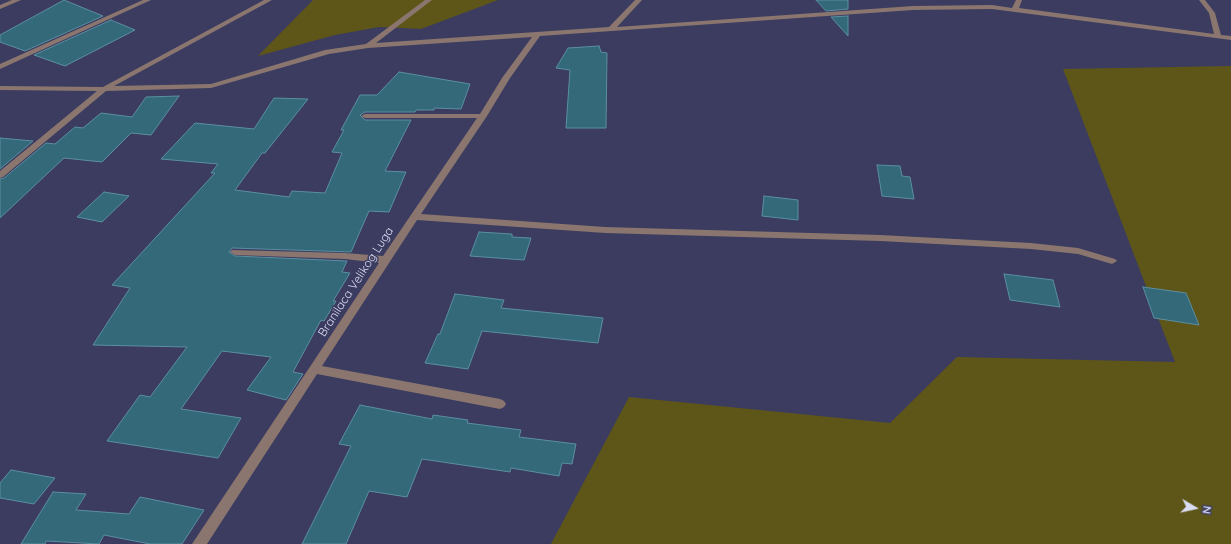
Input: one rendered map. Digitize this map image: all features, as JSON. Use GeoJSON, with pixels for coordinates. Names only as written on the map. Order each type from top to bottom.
{"type":"FeatureCollection","features":[{"type":"Feature","properties":{"kind":"street"},"geometry":{"type":"LineString","coordinates":[[0,7],[18,0]]}},
{"type":"Feature","properties":{"kind":"street"},"geometry":{"type":"LineString","coordinates":[[0,67],[148,0]]}},
{"type":"Feature","properties":{"kind":"street"},"geometry":{"type":"LineString","coordinates":[[0,175],[104,89],[269,0]]}},
{"type":"Feature","properties":{"kind":"street"},"geometry":{"type":"LineString","coordinates":[[368,46],[429,0]]}},
{"type":"Feature","properties":{"kind":"street"},"geometry":{"type":"LineString","coordinates":[[611,29],[639,0]]}},
{"type":"Feature","properties":{"kind":"street"},"geometry":{"type":"LineString","coordinates":[[1016,9],[1019,0]]}},
{"type":"Feature","properties":{"kind":"street"},"geometry":{"type":"LineString","coordinates":[[1202,0],[1212,13],[1218,37]]}},
{"type":"Feature","properties":{"kind":"street"},"geometry":{"type":"LineString","coordinates":[[0,88],[104,89],[211,86],[328,52],[368,46],[954,6],[1016,9],[1231,38]]}},
{"type":"Feature","properties":{"kind":"street","name":"Branilaca Velikog Luga"},"geometry":{"type":"LineString","coordinates":[[198,544],[414,217],[483,116],[506,78],[537,35]]}},
{"type":"Feature","properties":{"kind":"street"},"geometry":{"type":"LineString","coordinates":[[365,116],[483,116]]}},
{"type":"Feature","properties":{"kind":"street"},"geometry":{"type":"LineString","coordinates":[[414,217],[605,230],[880,238],[1031,246],[1078,251],[1112,261]]}},
{"type":"Feature","properties":{"kind":"street"},"geometry":{"type":"LineString","coordinates":[[235,252],[345,256],[386,260]]}},
{"type":"Feature","properties":{"kind":"street"},"geometry":{"type":"LineString","coordinates":[[315,369],[500,404]]}},
{"type":"Feature","properties":{"kind":"shaded area"},"geometry":{"type":"Polygon","coordinates":[[[313,0],[498,0],[421,29],[379,27],[335,35],[258,56],[313,0]]]}},
{"type":"Feature","properties":{"kind":"shaded area"},"geometry":{"type":"Polygon","coordinates":[[[1231,66],[1231,544],[551,544],[629,397],[890,423],[957,357],[1175,362],[1063,69],[1231,66]]]}},
{"type":"Feature","properties":{"kind":"building"},"geometry":{"type":"Polygon","coordinates":[[[64,0],[103,16],[25,51],[0,42],[0,35],[64,0]]]}},
{"type":"Feature","properties":{"kind":"building"},"geometry":{"type":"Polygon","coordinates":[[[816,0],[848,0],[848,9],[826,11],[816,0]]]}},
{"type":"Feature","properties":{"kind":"building"},"geometry":{"type":"Polygon","coordinates":[[[848,16],[848,36],[831,17],[848,16]]]}},
{"type":"Feature","properties":{"kind":"building"},"geometry":{"type":"Polygon","coordinates":[[[111,20],[135,30],[65,66],[34,55],[111,20]]]}},
{"type":"Feature","properties":{"kind":"building"},"geometry":{"type":"Polygon","coordinates":[[[599,46],[601,52],[607,53],[606,128],[566,128],[570,70],[556,68],[568,48],[599,46]]]}},
{"type":"Feature","properties":{"kind":"building"},"geometry":{"type":"Polygon","coordinates":[[[399,72],[470,84],[461,109],[434,108],[434,110],[416,110],[415,112],[365,112],[360,115],[365,120],[411,120],[385,171],[406,172],[389,212],[369,211],[351,252],[232,248],[229,252],[235,256],[347,261],[342,272],[350,273],[333,301],[336,301],[324,321],[321,320],[293,372],[303,374],[286,400],[247,390],[271,357],[222,351],[181,409],[241,418],[218,458],[107,441],[140,395],[150,397],[187,347],[93,345],[130,288],[112,285],[215,173],[211,173],[218,164],[161,159],[195,123],[254,129],[274,98],[308,99],[265,153],[262,153],[235,190],[289,197],[292,191],[325,193],[342,153],[332,152],[344,130],[341,130],[360,95],[377,95],[399,72]]]}},
{"type":"Feature","properties":{"kind":"building"},"geometry":{"type":"Polygon","coordinates":[[[179,96],[151,135],[131,133],[102,162],[64,158],[0,218],[0,179],[4,178],[46,143],[55,144],[75,127],[83,128],[101,113],[132,117],[146,97],[179,96]]]}},
{"type":"Feature","properties":{"kind":"building"},"geometry":{"type":"Polygon","coordinates":[[[0,138],[33,141],[0,169],[0,138]]]}},
{"type":"Feature","properties":{"kind":"building"},"geometry":{"type":"Polygon","coordinates":[[[877,165],[900,166],[902,176],[910,177],[914,199],[882,196],[877,165]]]}},
{"type":"Feature","properties":{"kind":"building"},"geometry":{"type":"Polygon","coordinates":[[[104,192],[129,196],[102,222],[77,217],[104,192]]]}},
{"type":"Feature","properties":{"kind":"building"},"geometry":{"type":"Polygon","coordinates":[[[764,196],[798,200],[798,220],[762,216],[764,196]]]}},
{"type":"Feature","properties":{"kind":"building"},"geometry":{"type":"Polygon","coordinates":[[[479,232],[512,234],[512,237],[531,238],[524,260],[470,256],[479,232]]]}},
{"type":"Feature","properties":{"kind":"building"},"geometry":{"type":"Polygon","coordinates":[[[1004,274],[1053,280],[1060,307],[1010,300],[1004,274]]]}},
{"type":"Feature","properties":{"kind":"building"},"geometry":{"type":"Polygon","coordinates":[[[1143,287],[1186,293],[1199,325],[1154,318],[1143,287]]]}},
{"type":"Feature","properties":{"kind":"building"},"geometry":{"type":"Polygon","coordinates":[[[455,294],[504,300],[501,308],[603,318],[598,343],[482,331],[468,369],[425,363],[438,334],[440,334],[455,294]]]}},
{"type":"Feature","properties":{"kind":"building"},"geometry":{"type":"Polygon","coordinates":[[[360,405],[432,419],[433,415],[468,420],[467,423],[521,430],[519,437],[576,444],[572,464],[562,463],[559,476],[511,468],[510,472],[422,459],[407,497],[369,491],[346,544],[302,544],[351,446],[339,444],[360,405]]]}},
{"type":"Feature","properties":{"kind":"building"},"geometry":{"type":"Polygon","coordinates":[[[11,470],[55,478],[34,504],[0,498],[0,483],[11,470]]]}},
{"type":"Feature","properties":{"kind":"building"},"geometry":{"type":"Polygon","coordinates":[[[53,492],[86,494],[76,510],[129,514],[140,497],[204,510],[182,544],[150,544],[104,535],[99,544],[46,541],[45,544],[21,544],[53,492]]]}}]}
